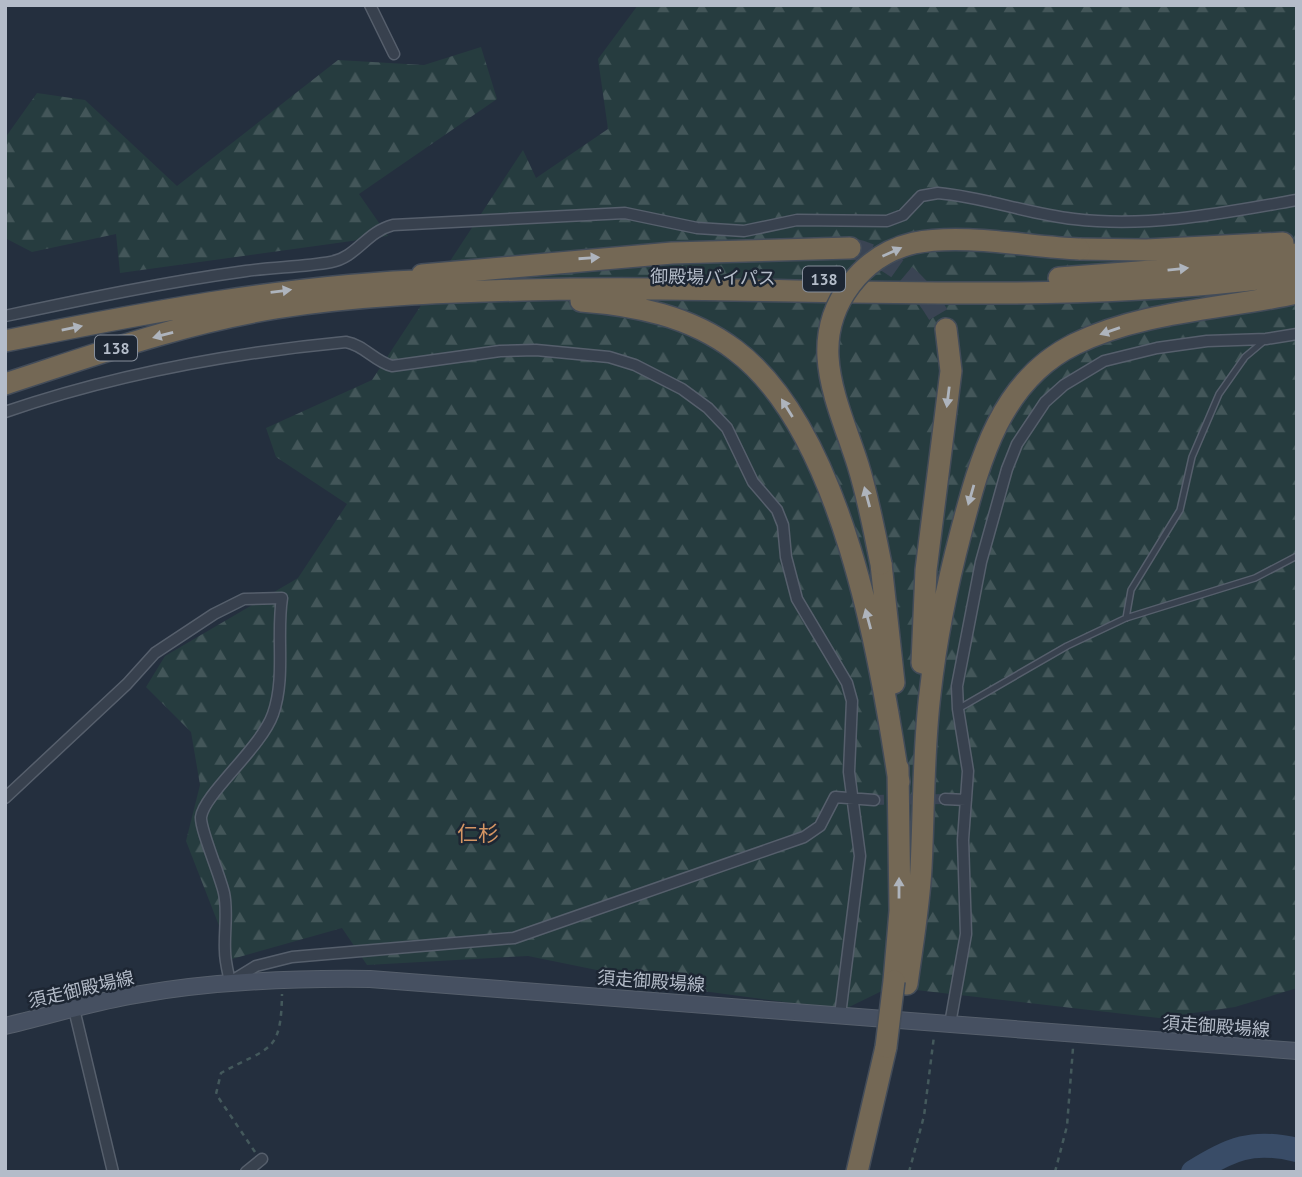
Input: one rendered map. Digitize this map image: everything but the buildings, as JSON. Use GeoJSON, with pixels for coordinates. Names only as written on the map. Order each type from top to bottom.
{"type":"FeatureCollection","features":[{"type":"Feature","properties":{"kind":"highway"},"geometry":{"type":"LineString","coordinates":[[901,983],[899,782],[892,659],[881,564],[870,509],[832,382],[828,356],[829,332],[845,291],[873,261],[914,243],[974,242],[1079,249],[1218,248],[1297,242]]}},
{"type":"Feature","properties":{"kind":"highway"},"geometry":{"type":"LineString","coordinates":[[351,291],[568,260],[686,252],[850,248]]}},
{"type":"Feature","properties":{"kind":"highway","name":"御殿場バイパス"},"geometry":{"type":"LineString","coordinates":[[5,341],[214,301],[566,276],[946,281],[1088,277],[1178,270],[1297,254]]}},
{"type":"Feature","properties":{"kind":"highway","name":"御殿場バイパス"},"geometry":{"type":"LineString","coordinates":[[5,384],[122,346],[229,317],[351,291],[582,289],[946,294],[1089,292],[1297,274]]}},
{"type":"Feature","properties":{"kind":"highway"},"geometry":{"type":"LineString","coordinates":[[351,291],[603,303],[674,317],[706,331],[736,350],[761,373],[782,399],[800,430],[835,511],[880,669],[899,782]]}},
{"type":"Feature","properties":{"kind":"highway"},"geometry":{"type":"LineString","coordinates":[[871,1172],[921,871],[929,695],[936,643],[967,509],[980,463],[997,422],[1015,393],[1039,368],[1074,344],[1113,329],[1157,318],[1297,293]]}},
{"type":"Feature","properties":{"kind":"highway"},"geometry":{"type":"LineString","coordinates":[[915,914],[923,625],[933,501],[951,371],[946,329]]}},
{"type":"Feature","properties":{"kind":"highway"},"geometry":{"type":"LineString","coordinates":[[857,1172],[892,1047]]}},
{"type":"Feature","properties":{"kind":"main road","name":"須走御殿場線"},"geometry":{"type":"LineString","coordinates":[[5,1026],[133,995],[230,982],[370,979],[1297,1051]]}},
{"type":"Feature","properties":{"kind":"street"},"geometry":{"type":"LineString","coordinates":[[370,5],[394,54]]}},
{"type":"Feature","properties":{"kind":"street"},"geometry":{"type":"LineString","coordinates":[[5,316],[153,286],[246,271],[332,262],[348,256],[377,229],[393,225],[625,213],[697,228],[744,231],[797,220],[887,221],[902,215],[921,196],[938,192],[1073,219],[1126,222],[1225,215],[1297,200]]}},
{"type":"Feature","properties":{"kind":"street"},"geometry":{"type":"LineString","coordinates":[[943,1023],[966,934],[963,840],[966,747],[957,709],[957,686],[965,634],[998,499],[1017,444],[1045,402],[1084,371],[1127,354],[1207,341],[1266,339],[1297,334]]}},
{"type":"Feature","properties":{"kind":"street"},"geometry":{"type":"LineString","coordinates":[[5,412],[129,375],[229,357],[346,342],[355,344],[382,363],[392,366],[461,354],[536,350],[608,357],[658,375],[708,408],[727,428],[753,482],[777,510],[783,525],[786,557],[797,599],[847,683],[852,701],[849,772],[860,856],[840,1015]]}},
{"type":"Feature","properties":{"kind":"street"},"geometry":{"type":"LineString","coordinates":[[5,798],[127,684],[155,653],[214,614],[244,599],[282,598],[277,626],[279,678],[274,712],[262,737],[209,799],[201,813],[201,827],[212,851],[225,896],[225,954],[230,982],[256,966],[292,957],[514,937],[804,837],[820,826],[835,797],[874,800]]}},
{"type":"Feature","properties":{"kind":"street"},"geometry":{"type":"LineString","coordinates":[[946,799],[966,800]]}},
{"type":"Feature","properties":{"kind":"street"},"geometry":{"type":"LineString","coordinates":[[74,1009],[113,1172]]}},
{"type":"Feature","properties":{"kind":"street"},"geometry":{"type":"LineString","coordinates":[[246,1172],[262,1159]]}},
{"type":"Feature","properties":{"kind":"lane"},"geometry":{"type":"LineString","coordinates":[[1126,618],[1131,590],[1180,510],[1192,457],[1219,394],[1245,357],[1266,339]]}},
{"type":"Feature","properties":{"kind":"lane"},"geometry":{"type":"LineString","coordinates":[[957,709],[1066,646],[1126,618],[1255,578],[1297,556]]}},
{"type":"Feature","properties":{"kind":"path"},"geometry":{"type":"LineString","coordinates":[[262,1159],[216,1094],[221,1073],[273,1045],[281,1030],[283,980]]}},
{"type":"Feature","properties":{"kind":"path"},"geometry":{"type":"LineString","coordinates":[[909,1172],[925,1116],[943,1023]]}},
{"type":"Feature","properties":{"kind":"path"},"geometry":{"type":"LineString","coordinates":[[1055,1172],[1067,1126],[1074,1034]]}},
{"type":"Feature","properties":{"kind":"green space"},"geometry":{"type":"Polygon","coordinates":[[[638,5],[1297,5],[1297,988],[1235,1007],[1159,1018],[890,987],[843,1010],[695,990],[528,956],[367,965],[342,928],[232,959],[186,841],[200,785],[191,732],[146,687],[165,656],[298,578],[347,504],[276,457],[266,428],[372,380],[523,150],[536,178],[608,129],[598,59],[638,5]]]}},
{"type":"Feature","properties":{"kind":"green space"},"geometry":{"type":"Polygon","coordinates":[[[481,47],[497,99],[359,194],[388,236],[120,273],[116,234],[32,252],[5,238],[5,138],[37,93],[85,100],[177,186],[338,60],[424,65],[481,47]]]}},
{"type":"Feature","properties":{"kind":"waterway"},"geometry":{"type":"LineString","coordinates":[[1193,1172],[1242,1148],[1267,1146],[1297,1150]]}},
{"type":"Feature","properties":{"kind":"tunnel"},"geometry":{"type":"LineString","coordinates":[[850,248],[882,259],[908,277],[929,300],[946,329]]}},
{"type":"Feature","properties":{"kind":"tunnel"},"geometry":{"type":"LineString","coordinates":[[874,800],[945,799]]}},
{"type":"Feature","properties":{"kind":"district","name":"仁杉"},"geometry":{"type":"Point","coordinates":[478,833]}}]}
